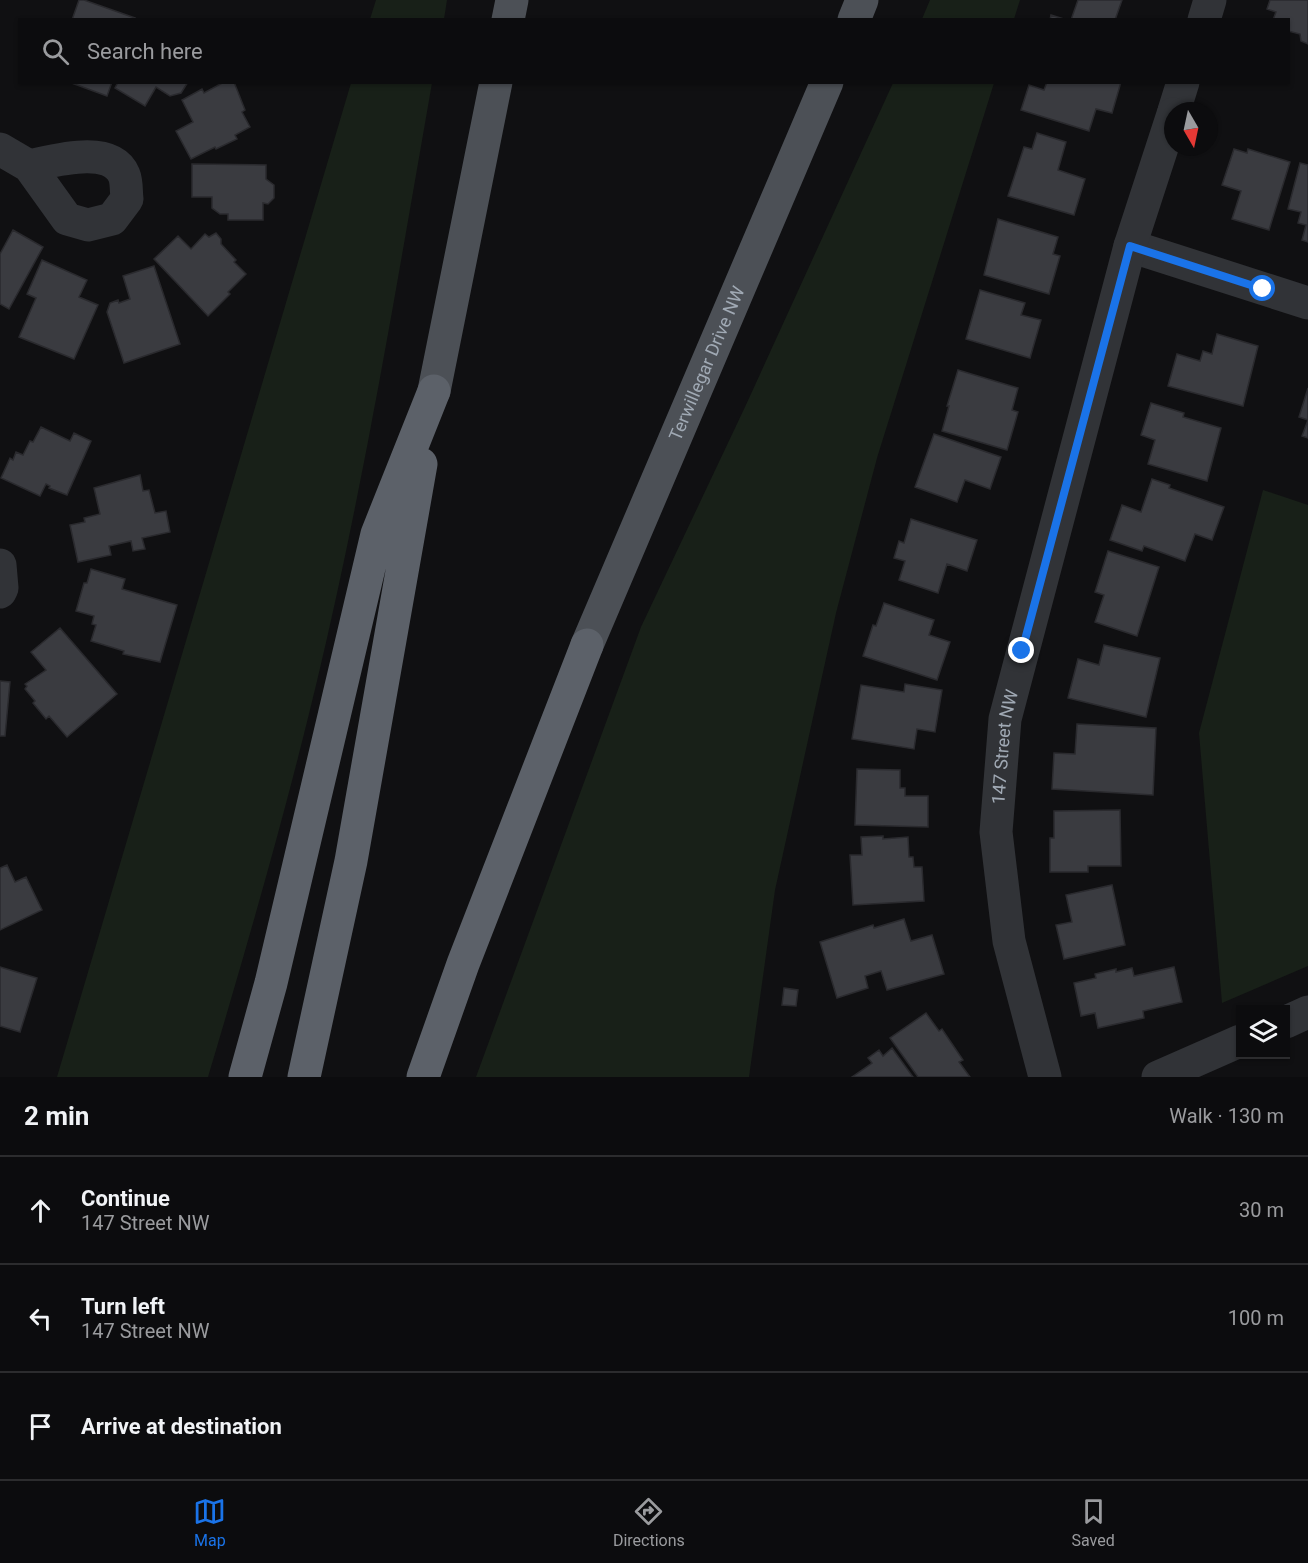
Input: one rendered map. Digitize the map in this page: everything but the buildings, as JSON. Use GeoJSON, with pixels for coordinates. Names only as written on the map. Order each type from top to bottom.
{"type":"FeatureCollection","features":[{"type":"Feature","properties":{"kind":"highway"},"geometry":{"type":"LineString","coordinates":[[245,1077],[271,983],[377,534],[434,391]]}},
{"type":"Feature","properties":{"kind":"highway"},"geometry":{"type":"LineString","coordinates":[[304,1077],[351,861],[434,391]]}},
{"type":"Feature","properties":{"kind":"highway"},"geometry":{"type":"LineString","coordinates":[[423,1077],[463,964],[587,645]]}},
{"type":"Feature","properties":{"kind":"main road"},"geometry":{"type":"LineString","coordinates":[[508,18],[512,0]]}},
{"type":"Feature","properties":{"kind":"main road"},"geometry":{"type":"LineString","coordinates":[[855,18],[862,0]]}},
{"type":"Feature","properties":{"kind":"main road"},"geometry":{"type":"LineString","coordinates":[[434,391],[496,84]]}},
{"type":"Feature","properties":{"kind":"main road","name":"Terwillegar Drive NW"},"geometry":{"type":"LineString","coordinates":[[587,645],[826,84]]}},
{"type":"Feature","properties":{"kind":"street"},"geometry":{"type":"LineString","coordinates":[[1205,18],[1210,0]]}},
{"type":"Feature","properties":{"kind":"street","name":"147 Street NW"},"geometry":{"type":"LineString","coordinates":[[1177,102],[1182,84]]}},
{"type":"Feature","properties":{"kind":"street","name":"147 Street NW"},"geometry":{"type":"LineString","coordinates":[[1045,1077],[1009,941],[996,832],[1005,719],[1130,246],[1164,143]]}},
{"type":"Feature","properties":{"kind":"street"},"geometry":{"type":"LineString","coordinates":[[0,150],[29,166]]}},
{"type":"Feature","properties":{"kind":"street"},"geometry":{"type":"LineString","coordinates":[[1130,246],[1308,303]]}},
{"type":"Feature","properties":{"kind":"street"},"geometry":{"type":"LineString","coordinates":[[0,565],[2,588],[0,592]]}},
{"type":"Feature","properties":{"kind":"street"},"geometry":{"type":"LineString","coordinates":[[437,1077],[463,964]]}},
{"type":"Feature","properties":{"kind":"street"},"geometry":{"type":"LineString","coordinates":[[1290,1020],[1308,1012]]}},
{"type":"Feature","properties":{"kind":"street"},"geometry":{"type":"LineString","coordinates":[[1158,1077],[1236,1043]]}},
{"type":"Feature","properties":{"kind":"shaded area"},"geometry":{"type":"Polygon","coordinates":[[[376,0],[447,0],[444,18],[370,18],[376,0]]]}},
{"type":"Feature","properties":{"kind":"shaded area"},"geometry":{"type":"Polygon","coordinates":[[[930,0],[1020,0],[1014,18],[922,18],[930,0]]]}},
{"type":"Feature","properties":{"kind":"shaded area"},"geometry":{"type":"Polygon","coordinates":[[[351,84],[432,84],[379,383],[334,607],[292,781],[208,1077],[57,1077],[351,84]]]}},
{"type":"Feature","properties":{"kind":"shaded area"},"geometry":{"type":"Polygon","coordinates":[[[893,84],[994,84],[877,458],[836,613],[775,890],[749,1077],[476,1077],[641,627],[745,407],[893,84]]]}},
{"type":"Feature","properties":{"kind":"shaded area"},"geometry":{"type":"Polygon","coordinates":[[[1263,490],[1308,505],[1308,966],[1222,1003],[1199,733],[1263,490]]]}},
{"type":"Feature","properties":{"kind":"route"},"geometry":{"type":"LineString","coordinates":[[1022,651],[1130,246],[1263,289]]}}]}
